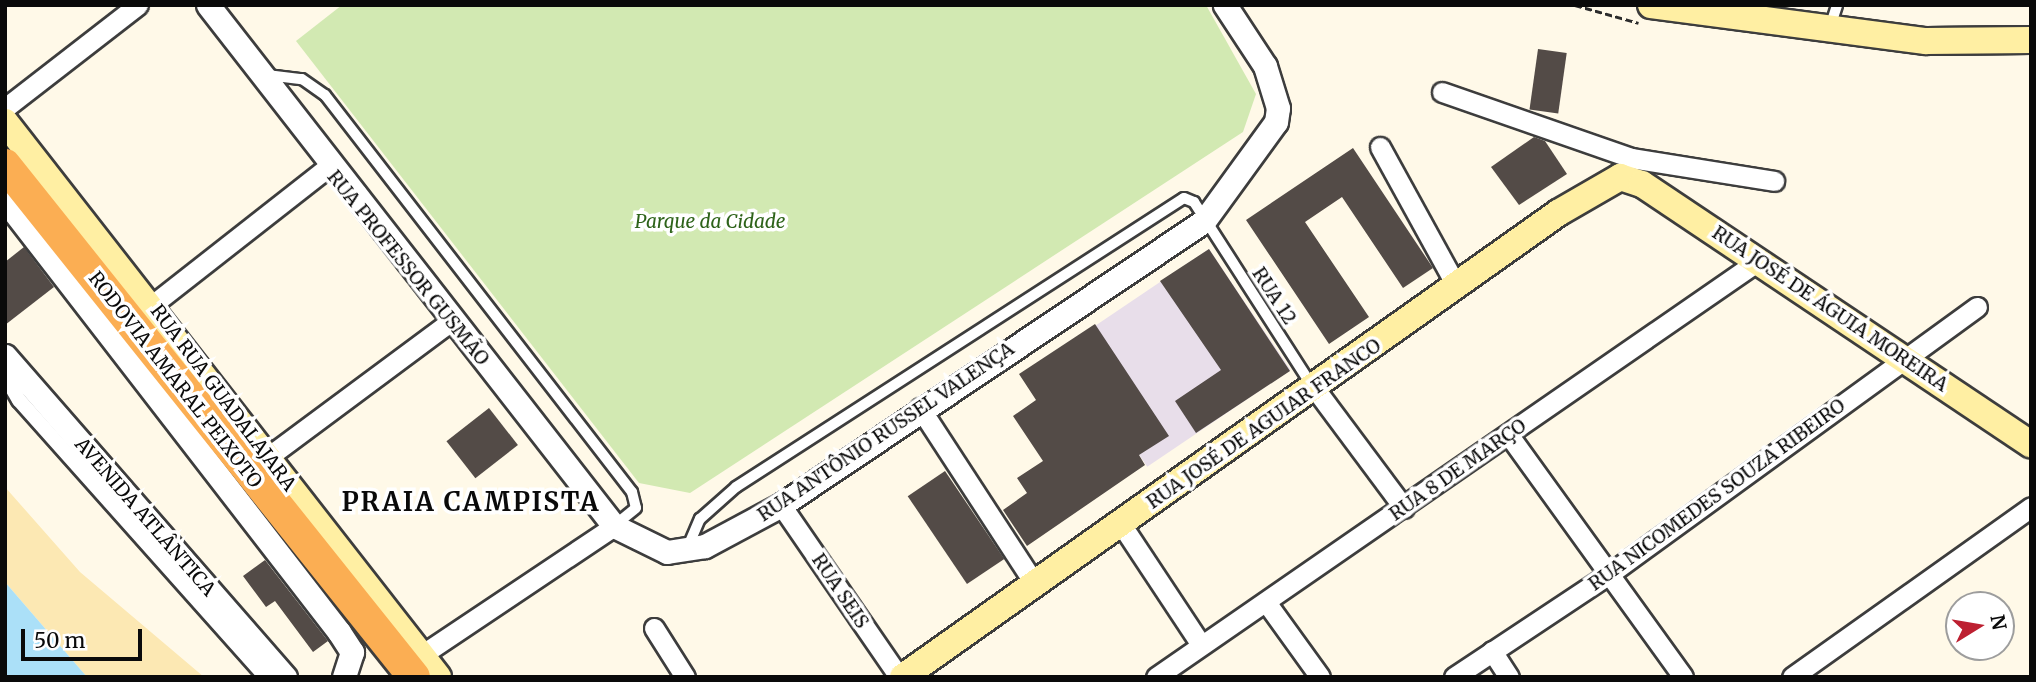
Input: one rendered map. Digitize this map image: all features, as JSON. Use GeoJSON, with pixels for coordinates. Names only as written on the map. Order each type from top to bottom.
{"type":"FeatureCollection","features":[{"type":"Feature","properties":{"kind":"highway","name":"RODOVIA AMARAL PEIXOTO"},"geometry":{"type":"LineString","coordinates":[[5,165],[344,595],[417,666]]}},
{"type":"Feature","properties":{"kind":"highway","name":"RODOVIA AMARAL PEIXOTO"},"geometry":{"type":"LineString","coordinates":[[344,595],[383,677]]}},
{"type":"Feature","properties":{"kind":"main road"},"geometry":{"type":"LineString","coordinates":[[1651,5],[1727,12],[1829,31],[1926,41],[2031,40]]}},
{"type":"Feature","properties":{"kind":"main road","name":"RUA RUA GUADALAJARA"},"geometry":{"type":"LineString","coordinates":[[5,122],[152,305],[268,457],[417,666],[438,677]]}},
{"type":"Feature","properties":{"kind":"main road","name":"RUA JOSÉ DE ÁGUIA MOREIRA"},"geometry":{"type":"LineString","coordinates":[[1629,168],[1758,261],[2031,444]]}},
{"type":"Feature","properties":{"kind":"main road","name":"RUA JOSÉ DE AGUIAR FRANCO"},"geometry":{"type":"LineString","coordinates":[[901,677],[1316,390],[1604,182],[1629,168]]}},
{"type":"Feature","properties":{"kind":"street"},"geometry":{"type":"LineString","coordinates":[[5,108],[138,5]]}},
{"type":"Feature","properties":{"kind":"street","name":"RUA PROFESSOR GUSMÃO"},"geometry":{"type":"LineString","coordinates":[[208,5],[328,167],[614,526]]}},
{"type":"Feature","properties":{"kind":"street","name":"RUA ANTÔNIO RUSSEL VALENÇA"},"geometry":{"type":"LineString","coordinates":[[685,551],[781,505],[920,408],[1204,221],[1276,122],[1276,99],[1265,66],[1226,5]]}},
{"type":"Feature","properties":{"kind":"street"},"geometry":{"type":"LineString","coordinates":[[1442,93],[1629,168],[1774,181]]}},
{"type":"Feature","properties":{"kind":"street"},"geometry":{"type":"LineString","coordinates":[[1380,147],[1457,287]]}},
{"type":"Feature","properties":{"kind":"street"},"geometry":{"type":"LineString","coordinates":[[152,305],[328,167]]}},
{"type":"Feature","properties":{"kind":"street"},"geometry":{"type":"LineString","coordinates":[[5,200],[352,652],[344,677]]}},
{"type":"Feature","properties":{"kind":"street","name":"RUA 8 DE MARÇO"},"geometry":{"type":"LineString","coordinates":[[1156,677],[1758,261]]}},
{"type":"Feature","properties":{"kind":"street","name":"RUA NICOMEDES SOUZA RIBEIRO"},"geometry":{"type":"LineString","coordinates":[[1454,677],[1612,572],[1977,307]]}},
{"type":"Feature","properties":{"kind":"street"},"geometry":{"type":"LineString","coordinates":[[268,457],[451,321]]}},
{"type":"Feature","properties":{"kind":"street","name":"AVENIDA ATLÂNTICA"},"geometry":{"type":"LineString","coordinates":[[5,356],[285,677]]}},
{"type":"Feature","properties":{"kind":"street"},"geometry":{"type":"LineString","coordinates":[[5,376],[19,400],[266,677]]}},
{"type":"Feature","properties":{"kind":"street"},"geometry":{"type":"LineString","coordinates":[[1316,390],[1404,508]]}},
{"type":"Feature","properties":{"kind":"street"},"geometry":{"type":"LineString","coordinates":[[920,408],[1034,583]]}},
{"type":"Feature","properties":{"kind":"street"},"geometry":{"type":"LineString","coordinates":[[1508,434],[1612,572],[1683,677]]}},
{"type":"Feature","properties":{"kind":"street","name":"RUA SEIS"},"geometry":{"type":"LineString","coordinates":[[781,505],[901,677]]}},
{"type":"Feature","properties":{"kind":"street"},"geometry":{"type":"LineString","coordinates":[[1792,677],[2031,507]]}},
{"type":"Feature","properties":{"kind":"street"},"geometry":{"type":"LineString","coordinates":[[1121,524],[1201,645]]}},
{"type":"Feature","properties":{"kind":"street"},"geometry":{"type":"LineString","coordinates":[[417,666],[614,526],[650,547],[685,551]]}},
{"type":"Feature","properties":{"kind":"street"},"geometry":{"type":"LineString","coordinates":[[1266,602],[1320,677]]}},
{"type":"Feature","properties":{"kind":"street"},"geometry":{"type":"LineString","coordinates":[[654,628],[685,677]]}},
{"type":"Feature","properties":{"kind":"street"},"geometry":{"type":"LineString","coordinates":[[1492,652],[1509,677]]}},
{"type":"Feature","properties":{"kind":"lane"},"geometry":{"type":"LineString","coordinates":[[1829,31],[1837,5]]}},
{"type":"Feature","properties":{"kind":"lane"},"geometry":{"type":"LineString","coordinates":[[259,75],[302,79],[325,95],[632,492],[633,515],[614,526]]}},
{"type":"Feature","properties":{"kind":"lane","name":"RUA 12"},"geometry":{"type":"LineString","coordinates":[[685,551],[700,519],[736,487],[1165,209],[1189,198],[1316,390]]}},
{"type":"Feature","properties":{"kind":"lane"},"geometry":{"type":"LineString","coordinates":[[352,652],[356,677]]}},
{"type":"Feature","properties":{"kind":"shaded area"},"geometry":{"type":"Polygon","coordinates":[[[1209,249],[1291,370],[1147,467],[1066,346],[1209,249]]]}},
{"type":"Feature","properties":{"kind":"green space","name":"Parque da Cidade"},"geometry":{"type":"Polygon","coordinates":[[[342,5],[1206,5],[1256,94],[1243,132],[690,493],[639,483],[296,41],[342,5]]]}},
{"type":"Feature","properties":{"kind":"sand"},"geometry":{"type":"Polygon","coordinates":[[[5,487],[80,572],[204,677],[87,677],[5,582],[5,487]]]}},
{"type":"Feature","properties":{"kind":"water"},"geometry":{"type":"Polygon","coordinates":[[[5,582],[87,677],[5,677],[5,582]]]}},
{"type":"Feature","properties":{"kind":"building"},"geometry":{"type":"Polygon","coordinates":[[[1538,49],[1567,53],[1558,113],[1530,109],[1538,49]]]}},
{"type":"Feature","properties":{"kind":"building"},"geometry":{"type":"Polygon","coordinates":[[[1534,137],[1545,141],[1567,174],[1519,205],[1491,167],[1534,137]]]}},
{"type":"Feature","properties":{"kind":"building"},"geometry":{"type":"Polygon","coordinates":[[[1353,148],[1433,268],[1403,288],[1342,197],[1305,222],[1369,317],[1329,344],[1246,220],[1353,148]]]}},
{"type":"Feature","properties":{"kind":"building"},"geometry":{"type":"Polygon","coordinates":[[[24,247],[54,287],[5,325],[5,262],[24,247]]]}},
{"type":"Feature","properties":{"kind":"building"},"geometry":{"type":"Polygon","coordinates":[[[1209,249],[1290,371],[1196,433],[1175,401],[1221,370],[1160,281],[1209,249]]]}},
{"type":"Feature","properties":{"kind":"building"},"geometry":{"type":"Polygon","coordinates":[[[1095,324],[1169,436],[1139,455],[1145,465],[1027,546],[1003,510],[1027,493],[1017,478],[1043,461],[1013,416],[1036,400],[1019,374],[1095,324]]]}},
{"type":"Feature","properties":{"kind":"building"},"geometry":{"type":"Polygon","coordinates":[[[489,408],[518,445],[475,478],[446,441],[489,408]]]}},
{"type":"Feature","properties":{"kind":"building"},"geometry":{"type":"Polygon","coordinates":[[[945,471],[1004,559],[967,584],[908,496],[945,471]]]}},
{"type":"Feature","properties":{"kind":"building"},"geometry":{"type":"Polygon","coordinates":[[[265,560],[328,641],[313,652],[275,601],[266,607],[243,576],[265,560]]]}},
{"type":"Feature","properties":{"kind":"district","name":"PRAIA CAMPISTA"},"geometry":{"type":"Point","coordinates":[471,502]}}]}
